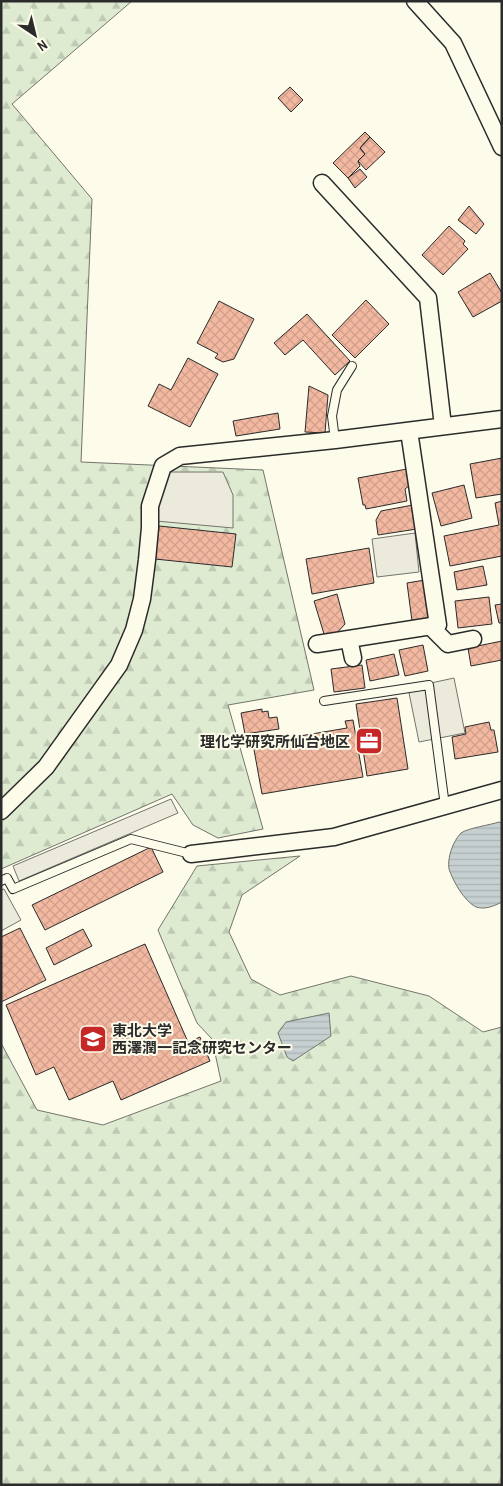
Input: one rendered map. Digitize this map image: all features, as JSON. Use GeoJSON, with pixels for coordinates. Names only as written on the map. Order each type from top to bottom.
{"type":"FeatureCollection","features":[{"type":"Feature","properties":{"kind":"street"},"geometry":{"type":"LineString","coordinates":[[415,1],[453,43],[502,147]]}},
{"type":"Feature","properties":{"kind":"street"},"geometry":{"type":"LineString","coordinates":[[322,183],[428,298],[443,426]]}},
{"type":"Feature","properties":{"kind":"street"},"geometry":{"type":"LineString","coordinates":[[1,811],[46,766],[118,664],[134,630],[142,599],[148,552],[150,506],[162,466],[180,456],[335,440],[502,419]]}},
{"type":"Feature","properties":{"kind":"street"},"geometry":{"type":"LineString","coordinates":[[317,644],[438,625],[409,431]]}},
{"type":"Feature","properties":{"kind":"street"},"geometry":{"type":"LineString","coordinates":[[430,626],[448,644],[473,639]]}},
{"type":"Feature","properties":{"kind":"street"},"geometry":{"type":"LineString","coordinates":[[349,639],[353,658]]}},
{"type":"Feature","properties":{"kind":"street"},"geometry":{"type":"LineString","coordinates":[[191,854],[334,836],[502,790]]}},
{"type":"Feature","properties":{"kind":"lane"},"geometry":{"type":"LineString","coordinates":[[335,440],[332,416],[336,390],[352,366]]}},
{"type":"Feature","properties":{"kind":"lane"},"geometry":{"type":"LineString","coordinates":[[324,701],[429,685],[445,807]]}},
{"type":"Feature","properties":{"kind":"lane"},"geometry":{"type":"LineString","coordinates":[[1,881],[7,878],[13,890],[131,839],[191,854]]}},
{"type":"Feature","properties":{"kind":"green space"},"geometry":{"type":"Polygon","coordinates":[[[1,1],[132,1],[12,104],[92,199],[81,462],[263,470],[314,690],[228,705],[263,829],[218,838],[193,825],[172,794],[1,869],[1,1]]]}},
{"type":"Feature","properties":{"kind":"green space"},"geometry":{"type":"Polygon","coordinates":[[[300,856],[242,895],[229,932],[251,979],[280,995],[351,976],[429,996],[483,1032],[502,1027],[502,1485],[1,1485],[1,1043],[37,1110],[103,1125],[221,1081],[212,1039],[197,1023],[158,930],[197,866],[300,856]]]}},
{"type":"Feature","properties":{"kind":"shaded area"},"geometry":{"type":"Polygon","coordinates":[[[165,472],[223,472],[233,495],[233,528],[156,521],[165,472]]]}},
{"type":"Feature","properties":{"kind":"shaded area"},"geometry":{"type":"Polygon","coordinates":[[[415,533],[419,572],[377,577],[372,539],[415,533]]]}},
{"type":"Feature","properties":{"kind":"shaded area"},"geometry":{"type":"Polygon","coordinates":[[[454,678],[465,733],[419,742],[408,688],[454,678]]]}},
{"type":"Feature","properties":{"kind":"shaded area"},"geometry":{"type":"Polygon","coordinates":[[[171,799],[178,813],[19,881],[13,866],[171,799]]]}},
{"type":"Feature","properties":{"kind":"shaded area"},"geometry":{"type":"Polygon","coordinates":[[[499,822],[502,823],[502,902],[486,908],[479,908],[463,896],[453,879],[449,869],[451,850],[455,840],[464,831],[499,822]]]}},
{"type":"Feature","properties":{"kind":"shaded area"},"geometry":{"type":"Polygon","coordinates":[[[4,889],[21,920],[1,931],[1,890],[4,889]]]}},
{"type":"Feature","properties":{"kind":"shaded area"},"geometry":{"type":"Polygon","coordinates":[[[329,1013],[331,1036],[293,1061],[287,1057],[278,1033],[286,1022],[329,1013]]]}},
{"type":"Feature","properties":{"kind":"building"},"geometry":{"type":"Polygon","coordinates":[[[290,87],[303,100],[291,112],[278,98],[290,87]]]}},
{"type":"Feature","properties":{"kind":"building"},"geometry":{"type":"Polygon","coordinates":[[[365,132],[370,137],[360,148],[365,154],[358,161],[360,166],[348,178],[333,163],[365,132]]]}},
{"type":"Feature","properties":{"kind":"building"},"geometry":{"type":"Polygon","coordinates":[[[370,137],[385,152],[366,170],[358,161],[365,154],[360,148],[370,137]]]}},
{"type":"Feature","properties":{"kind":"building"},"geometry":{"type":"Polygon","coordinates":[[[360,169],[367,177],[355,188],[348,178],[360,169]]]}},
{"type":"Feature","properties":{"kind":"building"},"geometry":{"type":"Polygon","coordinates":[[[469,206],[484,224],[476,234],[458,220],[469,206]]]}},
{"type":"Feature","properties":{"kind":"building"},"geometry":{"type":"Polygon","coordinates":[[[449,226],[465,241],[463,244],[468,249],[443,275],[422,255],[449,226]]]}},
{"type":"Feature","properties":{"kind":"building"},"geometry":{"type":"Polygon","coordinates":[[[490,273],[502,293],[502,301],[473,317],[458,292],[490,273]]]}},
{"type":"Feature","properties":{"kind":"building"},"geometry":{"type":"Polygon","coordinates":[[[366,300],[389,324],[355,358],[332,335],[366,300]]]}},
{"type":"Feature","properties":{"kind":"building"},"geometry":{"type":"Polygon","coordinates":[[[219,301],[254,319],[234,359],[223,362],[215,358],[218,354],[197,343],[219,301]]]}},
{"type":"Feature","properties":{"kind":"building"},"geometry":{"type":"Polygon","coordinates":[[[307,314],[350,361],[335,375],[303,340],[285,355],[274,343],[307,314]]]}},
{"type":"Feature","properties":{"kind":"building"},"geometry":{"type":"Polygon","coordinates":[[[188,358],[218,374],[190,427],[148,406],[159,384],[171,390],[188,358]]]}},
{"type":"Feature","properties":{"kind":"building"},"geometry":{"type":"Polygon","coordinates":[[[309,386],[328,395],[325,433],[305,432],[309,386]]]}},
{"type":"Feature","properties":{"kind":"building"},"geometry":{"type":"Polygon","coordinates":[[[278,413],[280,429],[236,436],[233,421],[278,413]]]}},
{"type":"Feature","properties":{"kind":"building"},"geometry":{"type":"Polygon","coordinates":[[[502,458],[502,494],[476,498],[470,464],[502,458]]]}},
{"type":"Feature","properties":{"kind":"building"},"geometry":{"type":"Polygon","coordinates":[[[407,469],[410,485],[405,489],[407,501],[366,509],[365,505],[363,505],[358,478],[407,469]]]}},
{"type":"Feature","properties":{"kind":"building"},"geometry":{"type":"Polygon","coordinates":[[[464,485],[472,518],[441,526],[432,493],[464,485]]]}},
{"type":"Feature","properties":{"kind":"building"},"geometry":{"type":"Polygon","coordinates":[[[502,501],[502,556],[450,566],[444,536],[499,525],[495,503],[502,501]]]}},
{"type":"Feature","properties":{"kind":"building"},"geometry":{"type":"Polygon","coordinates":[[[413,505],[417,529],[378,535],[376,520],[381,511],[413,505]]]}},
{"type":"Feature","properties":{"kind":"building"},"geometry":{"type":"Polygon","coordinates":[[[159,526],[236,534],[232,567],[155,559],[159,526]]]}},
{"type":"Feature","properties":{"kind":"building"},"geometry":{"type":"Polygon","coordinates":[[[369,548],[374,583],[312,594],[306,559],[369,548]]]}},
{"type":"Feature","properties":{"kind":"building"},"geometry":{"type":"Polygon","coordinates":[[[483,566],[487,585],[457,590],[454,572],[483,566]]]}},
{"type":"Feature","properties":{"kind":"building"},"geometry":{"type":"Polygon","coordinates":[[[425,580],[430,618],[412,621],[407,583],[425,580]]]}},
{"type":"Feature","properties":{"kind":"building"},"geometry":{"type":"Polygon","coordinates":[[[337,594],[345,624],[335,635],[324,634],[314,601],[337,594]]]}},
{"type":"Feature","properties":{"kind":"building"},"geometry":{"type":"Polygon","coordinates":[[[489,597],[492,624],[458,628],[455,601],[489,597]]]}},
{"type":"Feature","properties":{"kind":"building"},"geometry":{"type":"Polygon","coordinates":[[[502,604],[502,623],[499,623],[495,605],[502,604]]]}},
{"type":"Feature","properties":{"kind":"building"},"geometry":{"type":"Polygon","coordinates":[[[502,641],[502,660],[471,666],[468,648],[502,641]]]}},
{"type":"Feature","properties":{"kind":"building"},"geometry":{"type":"Polygon","coordinates":[[[423,645],[428,671],[405,676],[399,650],[423,645]]]}},
{"type":"Feature","properties":{"kind":"building"},"geometry":{"type":"Polygon","coordinates":[[[394,654],[399,675],[370,681],[366,660],[394,654]]]}},
{"type":"Feature","properties":{"kind":"building"},"geometry":{"type":"Polygon","coordinates":[[[362,665],[365,688],[334,692],[331,669],[362,665]]]}},
{"type":"Feature","properties":{"kind":"building"},"geometry":{"type":"Polygon","coordinates":[[[397,698],[408,769],[367,776],[356,704],[397,698]]]}},
{"type":"Feature","properties":{"kind":"building"},"geometry":{"type":"Polygon","coordinates":[[[262,709],[262,712],[268,711],[269,718],[277,717],[279,729],[245,734],[241,713],[262,709]]]}},
{"type":"Feature","properties":{"kind":"building"},"geometry":{"type":"Polygon","coordinates":[[[353,720],[363,777],[262,794],[253,744],[347,728],[345,721],[353,720]]]}},
{"type":"Feature","properties":{"kind":"building"},"geometry":{"type":"Polygon","coordinates":[[[489,722],[491,730],[494,730],[498,752],[455,759],[452,737],[466,734],[465,727],[489,722]]]}},
{"type":"Feature","properties":{"kind":"building"},"geometry":{"type":"Polygon","coordinates":[[[151,847],[163,872],[45,930],[32,905],[151,847]]]}},
{"type":"Feature","properties":{"kind":"building"},"geometry":{"type":"Polygon","coordinates":[[[20,928],[46,980],[1,1002],[1,937],[20,928]]]}},
{"type":"Feature","properties":{"kind":"building"},"geometry":{"type":"Polygon","coordinates":[[[83,929],[92,946],[54,965],[46,948],[83,929]]]}},
{"type":"Feature","properties":{"kind":"building"},"geometry":{"type":"Polygon","coordinates":[[[145,944],[188,1042],[200,1037],[210,1061],[121,1100],[113,1081],[69,1100],[54,1067],[36,1075],[6,1005],[145,944]]]}},
{"type":"Feature","properties":{"kind":"place","name":"理化学研究所仙台地区"},"geometry":{"type":"Point","coordinates":[369,741]}},
{"type":"Feature","properties":{"kind":"place","name":"東北大学 西澤潤一記念研究センター"},"geometry":{"type":"Point","coordinates":[93,1039]}}]}
